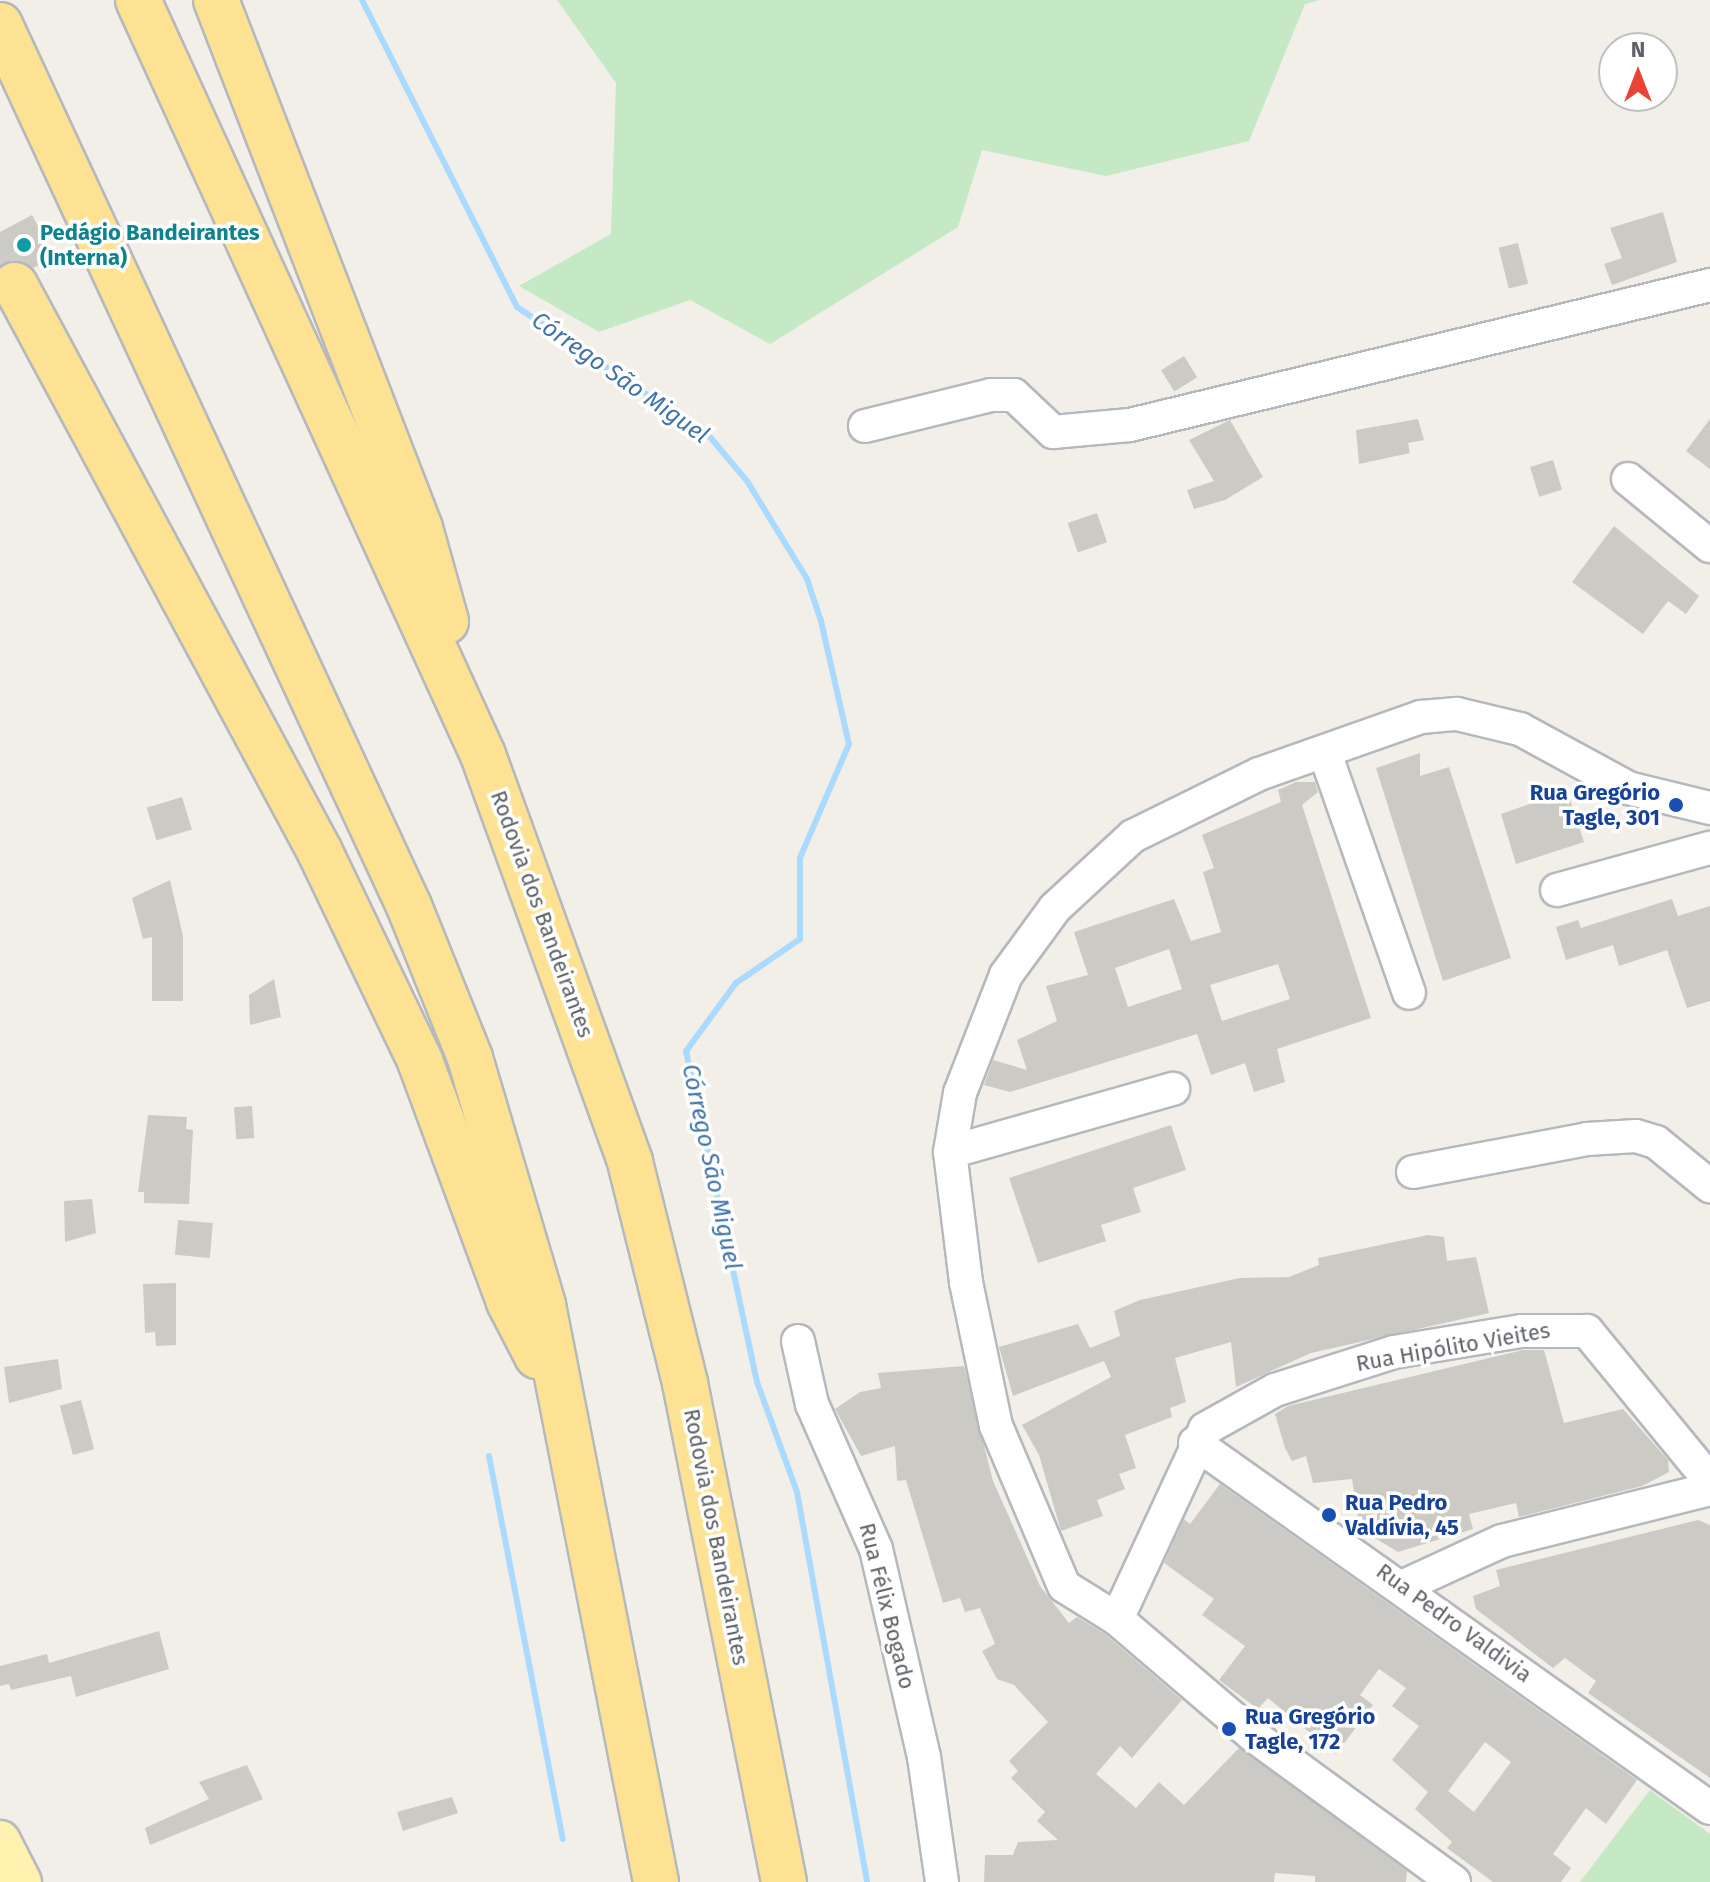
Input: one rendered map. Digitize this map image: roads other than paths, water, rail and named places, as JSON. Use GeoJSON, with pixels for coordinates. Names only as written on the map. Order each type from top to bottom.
{"type":"FeatureCollection","features":[{"type":"Feature","properties":{"kind":"highway","name":"Rodovia dos Bandeirantes"},"geometry":{"type":"LineString","coordinates":[[138,0],[483,755],[630,1162],[685,1383],[784,1882]]}},
{"type":"Feature","properties":{"kind":"highway"},"geometry":{"type":"LineString","coordinates":[[216,0],[420,528],[483,755]]}},
{"type":"Feature","properties":{"kind":"highway"},"geometry":{"type":"LineString","coordinates":[[0,25],[409,906],[470,1058],[543,1305],[656,1882]]}},
{"type":"Feature","properties":{"kind":"highway"},"geometry":{"type":"LineString","coordinates":[[15,285],[320,852],[420,1061],[509,1302],[563,1404]]}},
{"type":"Feature","properties":{"kind":"main road"},"geometry":{"type":"LineString","coordinates":[[0,1841],[21,1882]]}},
{"type":"Feature","properties":{"kind":"street"},"geometry":{"type":"LineString","coordinates":[[865,426],[991,395],[1014,395],[1053,432],[1130,425],[1710,285]]}},
{"type":"Feature","properties":{"kind":"street"},"geometry":{"type":"LineString","coordinates":[[1628,479],[1710,546]]}},
{"type":"Feature","properties":{"kind":"street"},"geometry":{"type":"LineString","coordinates":[[1454,1882],[1254,1736],[1117,1619],[1064,1586],[1009,1465],[954,1221],[950,1152],[960,1093],[988,1012],[1054,908],[1133,836],[1203,798],[1421,717],[1490,718],[1599,777],[1710,808]]}},
{"type":"Feature","properties":{"kind":"street"},"geometry":{"type":"LineString","coordinates":[[1325,753],[1409,993]]}},
{"type":"Feature","properties":{"kind":"street"},"geometry":{"type":"LineString","coordinates":[[1557,890],[1710,848]]}},
{"type":"Feature","properties":{"kind":"street"},"geometry":{"type":"LineString","coordinates":[[950,1152],[1173,1089]]}},
{"type":"Feature","properties":{"kind":"street"},"geometry":{"type":"LineString","coordinates":[[1413,1172],[1587,1139],[1636,1136],[1656,1142],[1710,1186]]}},
{"type":"Feature","properties":{"kind":"street","name":"Rua Hipólito Vieites"},"geometry":{"type":"LineString","coordinates":[[1117,1619],[1195,1443],[1225,1414],[1330,1370],[1484,1337],[1576,1328],[1600,1342],[1710,1481]]}},
{"type":"Feature","properties":{"kind":"street","name":"Rua Félix Bogado"},"geometry":{"type":"LineString","coordinates":[[798,1341],[812,1404],[876,1549],[924,1757],[942,1882]]}},
{"type":"Feature","properties":{"kind":"street","name":"Rua Pedro Valdivia"},"geometry":{"type":"LineString","coordinates":[[1195,1443],[1404,1586],[1710,1808]]}},
{"type":"Feature","properties":{"kind":"street"},"geometry":{"type":"LineString","coordinates":[[1404,1586],[1502,1541],[1710,1489]]}},
{"type":"Feature","properties":{"kind":"waterway","name":"Córrego São Miguel"},"geometry":{"type":"LineString","coordinates":[[362,0],[517,307],[710,437],[747,481],[807,579],[821,621],[849,744],[800,858],[800,939],[736,983],[686,1051],[757,1382],[797,1492],[867,1882]]}},
{"type":"Feature","properties":{"kind":"waterway"},"geometry":{"type":"LineString","coordinates":[[489,1456],[563,1839]]}},
{"type":"Feature","properties":{"kind":"tunnel"},"geometry":{"type":"LineString","coordinates":[[0,259],[15,285]]}},
{"type":"Feature","properties":{"kind":"place","name":"Pedágio Bandeirantes (Interna)"},"geometry":{"type":"Point","coordinates":[24,245]}},
{"type":"Feature","properties":{"kind":"place","name":"Rua Gregório Tagle, 301"},"geometry":{"type":"Point","coordinates":[1676,805]}},
{"type":"Feature","properties":{"kind":"place","name":"Rua Pedro Valdívia, 45"},"geometry":{"type":"Point","coordinates":[1329,1515]}},
{"type":"Feature","properties":{"kind":"place","name":"Rua Gregório Tagle, 172"},"geometry":{"type":"Point","coordinates":[1229,1729]}}]}
